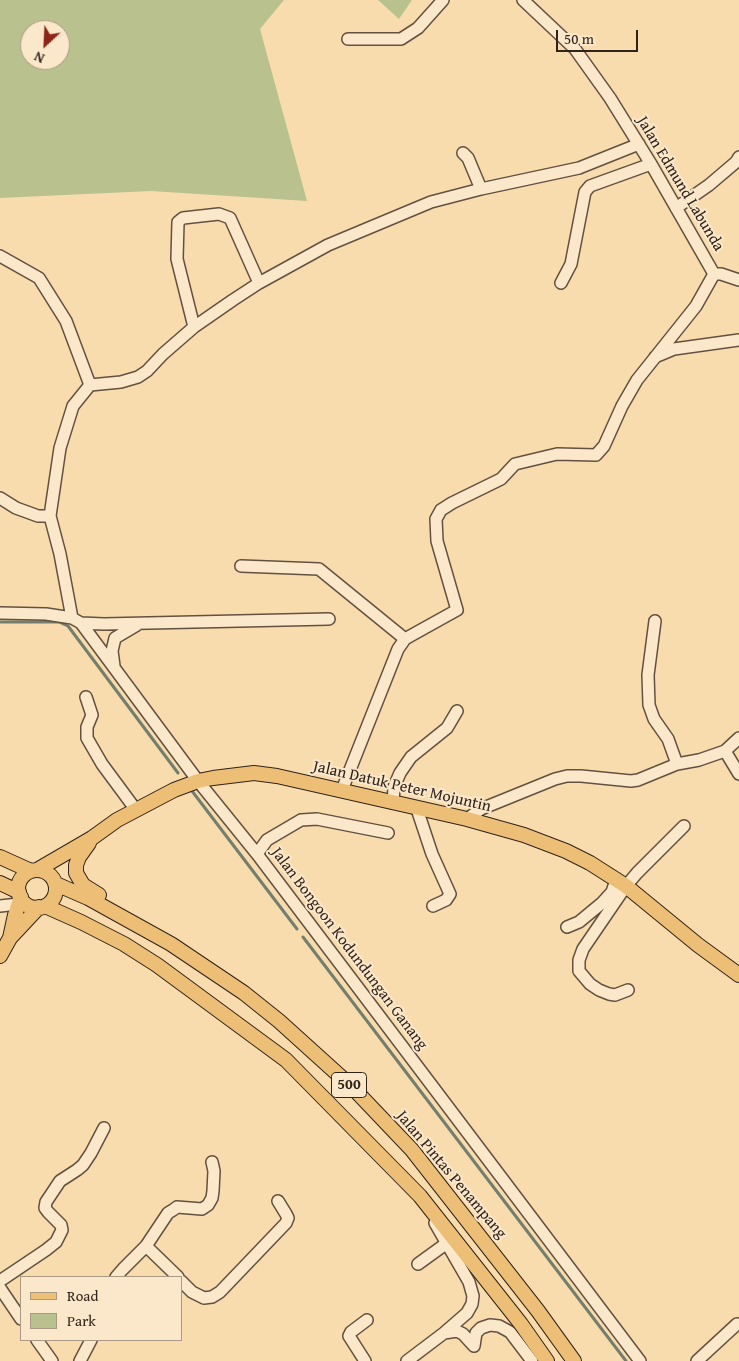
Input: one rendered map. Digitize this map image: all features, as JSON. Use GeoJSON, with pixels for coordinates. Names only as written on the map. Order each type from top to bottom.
{"type":"FeatureCollection","features":[{"type":"Feature","properties":{"kind":"main road","name":"Jalan Datuk Peter Mojuntin"},"geometry":{"type":"LineString","coordinates":[[34,870],[92,838],[117,820],[174,790],[198,781],[254,773],[303,781],[417,809],[467,819],[524,835],[566,851],[590,863],[620,883],[739,975]]}},
{"type":"Feature","properties":{"kind":"main road"},"geometry":{"type":"LineString","coordinates":[[92,838],[76,865],[78,878],[89,889],[144,922],[154,934]]}},
{"type":"Feature","properties":{"kind":"main road","name":"500"},"geometry":{"type":"LineString","coordinates":[[0,857],[34,870],[48,872],[56,884]]}},
{"type":"Feature","properties":{"kind":"main road"},"geometry":{"type":"LineString","coordinates":[[0,956],[19,898],[18,887],[22,877],[34,870]]}},
{"type":"Feature","properties":{"kind":"main road","name":"500"},"geometry":{"type":"LineString","coordinates":[[0,883],[28,905],[42,907],[110,936],[157,965],[286,1060],[420,1196],[547,1361]]}},
{"type":"Feature","properties":{"kind":"main road"},"geometry":{"type":"LineString","coordinates":[[6,939],[53,899],[56,884]]}},
{"type":"Feature","properties":{"kind":"main road","name":"Jalan Pintas Penampang"},"geometry":{"type":"LineString","coordinates":[[56,884],[88,898],[154,934],[244,993],[352,1087],[412,1150],[538,1311],[574,1361]]}},
{"type":"Feature","properties":{"kind":"street"},"geometry":{"type":"LineString","coordinates":[[348,39],[402,39],[418,28],[443,0]]}},
{"type":"Feature","properties":{"kind":"street","name":"Jalan Edmund Labunda"},"geometry":{"type":"LineString","coordinates":[[405,639],[457,610],[437,541],[436,519],[441,510],[501,479],[515,464],[557,454],[596,455],[604,446],[630,390],[696,306],[714,274],[651,164],[610,98],[575,48],[523,0]]}},
{"type":"Feature","properties":{"kind":"street"},"geometry":{"type":"LineString","coordinates":[[76,621],[50,516],[60,448],[73,406],[90,385],[121,382],[138,377],[147,371],[194,327],[259,283],[328,245],[430,202],[579,168],[638,144]]}},
{"type":"Feature","properties":{"kind":"street"},"geometry":{"type":"LineString","coordinates":[[463,153],[471,164],[481,189]]}},
{"type":"Feature","properties":{"kind":"street"},"geometry":{"type":"LineString","coordinates":[[676,208],[709,185],[736,162],[739,157]]}},
{"type":"Feature","properties":{"kind":"street"},"geometry":{"type":"LineString","coordinates":[[561,283],[571,264],[585,192],[590,186],[651,164]]}},
{"type":"Feature","properties":{"kind":"street"},"geometry":{"type":"LineString","coordinates":[[194,327],[177,259],[178,222],[183,218],[219,214],[230,218],[259,283]]}},
{"type":"Feature","properties":{"kind":"street"},"geometry":{"type":"LineString","coordinates":[[0,256],[39,278],[66,321],[90,385]]}},
{"type":"Feature","properties":{"kind":"street"},"geometry":{"type":"LineString","coordinates":[[714,274],[721,274],[739,280]]}},
{"type":"Feature","properties":{"kind":"street"},"geometry":{"type":"LineString","coordinates":[[655,357],[674,349],[739,340]]}},
{"type":"Feature","properties":{"kind":"street"},"geometry":{"type":"LineString","coordinates":[[0,498],[38,516],[50,516]]}},
{"type":"Feature","properties":{"kind":"street"},"geometry":{"type":"LineString","coordinates":[[241,566],[319,570],[405,639],[398,649],[342,790]]}},
{"type":"Feature","properties":{"kind":"street"},"geometry":{"type":"LineString","coordinates":[[0,613],[46,614],[76,621],[141,623],[329,619]]}},
{"type":"Feature","properties":{"kind":"street","name":"Jalan Bongoon Kodundungan Ganang"},"geometry":{"type":"LineString","coordinates":[[76,621],[115,668],[198,781],[257,854],[640,1361]]}},
{"type":"Feature","properties":{"kind":"street"},"geometry":{"type":"LineString","coordinates":[[655,621],[648,675],[650,705],[654,720],[668,739],[677,764]]}},
{"type":"Feature","properties":{"kind":"street"},"geometry":{"type":"LineString","coordinates":[[115,668],[112,651],[115,638],[141,623]]}},
{"type":"Feature","properties":{"kind":"street"},"geometry":{"type":"LineString","coordinates":[[86,697],[92,715],[87,727],[87,738],[102,764],[136,810]]}},
{"type":"Feature","properties":{"kind":"street"},"geometry":{"type":"LineString","coordinates":[[393,803],[394,787],[400,773],[411,757],[447,728],[457,711]]}},
{"type":"Feature","properties":{"kind":"street"},"geometry":{"type":"LineString","coordinates":[[467,819],[481,809],[555,779],[567,776],[580,776],[638,780],[677,764],[699,760],[725,751],[739,738]]}},
{"type":"Feature","properties":{"kind":"street"},"geometry":{"type":"LineString","coordinates":[[725,751],[739,774]]}},
{"type":"Feature","properties":{"kind":"street"},"geometry":{"type":"LineString","coordinates":[[417,809],[432,854],[450,894],[446,900],[433,906]]}},
{"type":"Feature","properties":{"kind":"street"},"geometry":{"type":"LineString","coordinates":[[257,854],[267,840],[301,820],[317,819],[388,833]]}},
{"type":"Feature","properties":{"kind":"street"},"geometry":{"type":"LineString","coordinates":[[567,928],[579,922],[602,903],[620,883],[637,873],[684,826]]}},
{"type":"Feature","properties":{"kind":"street"},"geometry":{"type":"LineString","coordinates":[[620,883],[583,949],[579,960],[579,971],[590,984],[609,994],[615,995],[628,990]]}},
{"type":"Feature","properties":{"kind":"street"},"geometry":{"type":"LineString","coordinates":[[0,906],[19,898]]}},
{"type":"Feature","properties":{"kind":"street"},"geometry":{"type":"LineString","coordinates":[[0,1281],[56,1242],[62,1230],[61,1225],[45,1208],[46,1202],[60,1180],[82,1165],[91,1153],[104,1128]]}},
{"type":"Feature","properties":{"kind":"street"},"geometry":{"type":"LineString","coordinates":[[117,1276],[146,1246],[168,1213],[177,1208],[202,1209],[208,1205],[213,1191],[214,1171],[212,1162]]}},
{"type":"Feature","properties":{"kind":"street"},"geometry":{"type":"LineString","coordinates":[[407,1361],[444,1333],[470,1310],[473,1296],[469,1282],[420,1196]]}},
{"type":"Feature","properties":{"kind":"street"},"geometry":{"type":"LineString","coordinates":[[182,1282],[192,1292],[204,1298],[212,1297],[220,1292],[286,1223],[288,1218],[278,1201]]}},
{"type":"Feature","properties":{"kind":"street"},"geometry":{"type":"LineString","coordinates":[[418,1264],[447,1243]]}},
{"type":"Feature","properties":{"kind":"street"},"geometry":{"type":"LineString","coordinates":[[146,1246],[177,1276]]}},
{"type":"Feature","properties":{"kind":"street"},"geometry":{"type":"LineString","coordinates":[[1,1296],[20,1318]]}},
{"type":"Feature","properties":{"kind":"street"},"geometry":{"type":"LineString","coordinates":[[365,1361],[349,1336],[351,1332],[367,1320]]}},
{"type":"Feature","properties":{"kind":"street"},"geometry":{"type":"LineString","coordinates":[[696,1361],[738,1324]]}},
{"type":"Feature","properties":{"kind":"street"},"geometry":{"type":"LineString","coordinates":[[444,1333],[457,1331],[463,1334],[474,1346],[476,1333],[481,1328],[499,1326],[510,1332],[532,1361]]}},
{"type":"Feature","properties":{"kind":"street"},"geometry":{"type":"LineString","coordinates":[[38,1341],[52,1361]]}},
{"type":"Feature","properties":{"kind":"street"},"geometry":{"type":"LineString","coordinates":[[80,1361],[90,1341]]}},
{"type":"Feature","properties":{"kind":"green space"},"geometry":{"type":"Polygon","coordinates":[[[0,0],[284,0],[260,29],[307,201],[151,191],[0,198],[0,0]]]}},
{"type":"Feature","properties":{"kind":"green space"},"geometry":{"type":"Polygon","coordinates":[[[378,0],[412,0],[399,19],[378,0]]]}},
{"type":"Feature","properties":{"kind":"waterway"},"geometry":{"type":"LineString","coordinates":[[0,622],[59,622],[68,626],[178,773]]}},
{"type":"Feature","properties":{"kind":"waterway"},"geometry":{"type":"LineString","coordinates":[[192,791],[297,929]]}},
{"type":"Feature","properties":{"kind":"waterway"},"geometry":{"type":"LineString","coordinates":[[303,937],[626,1361]]}}]}
